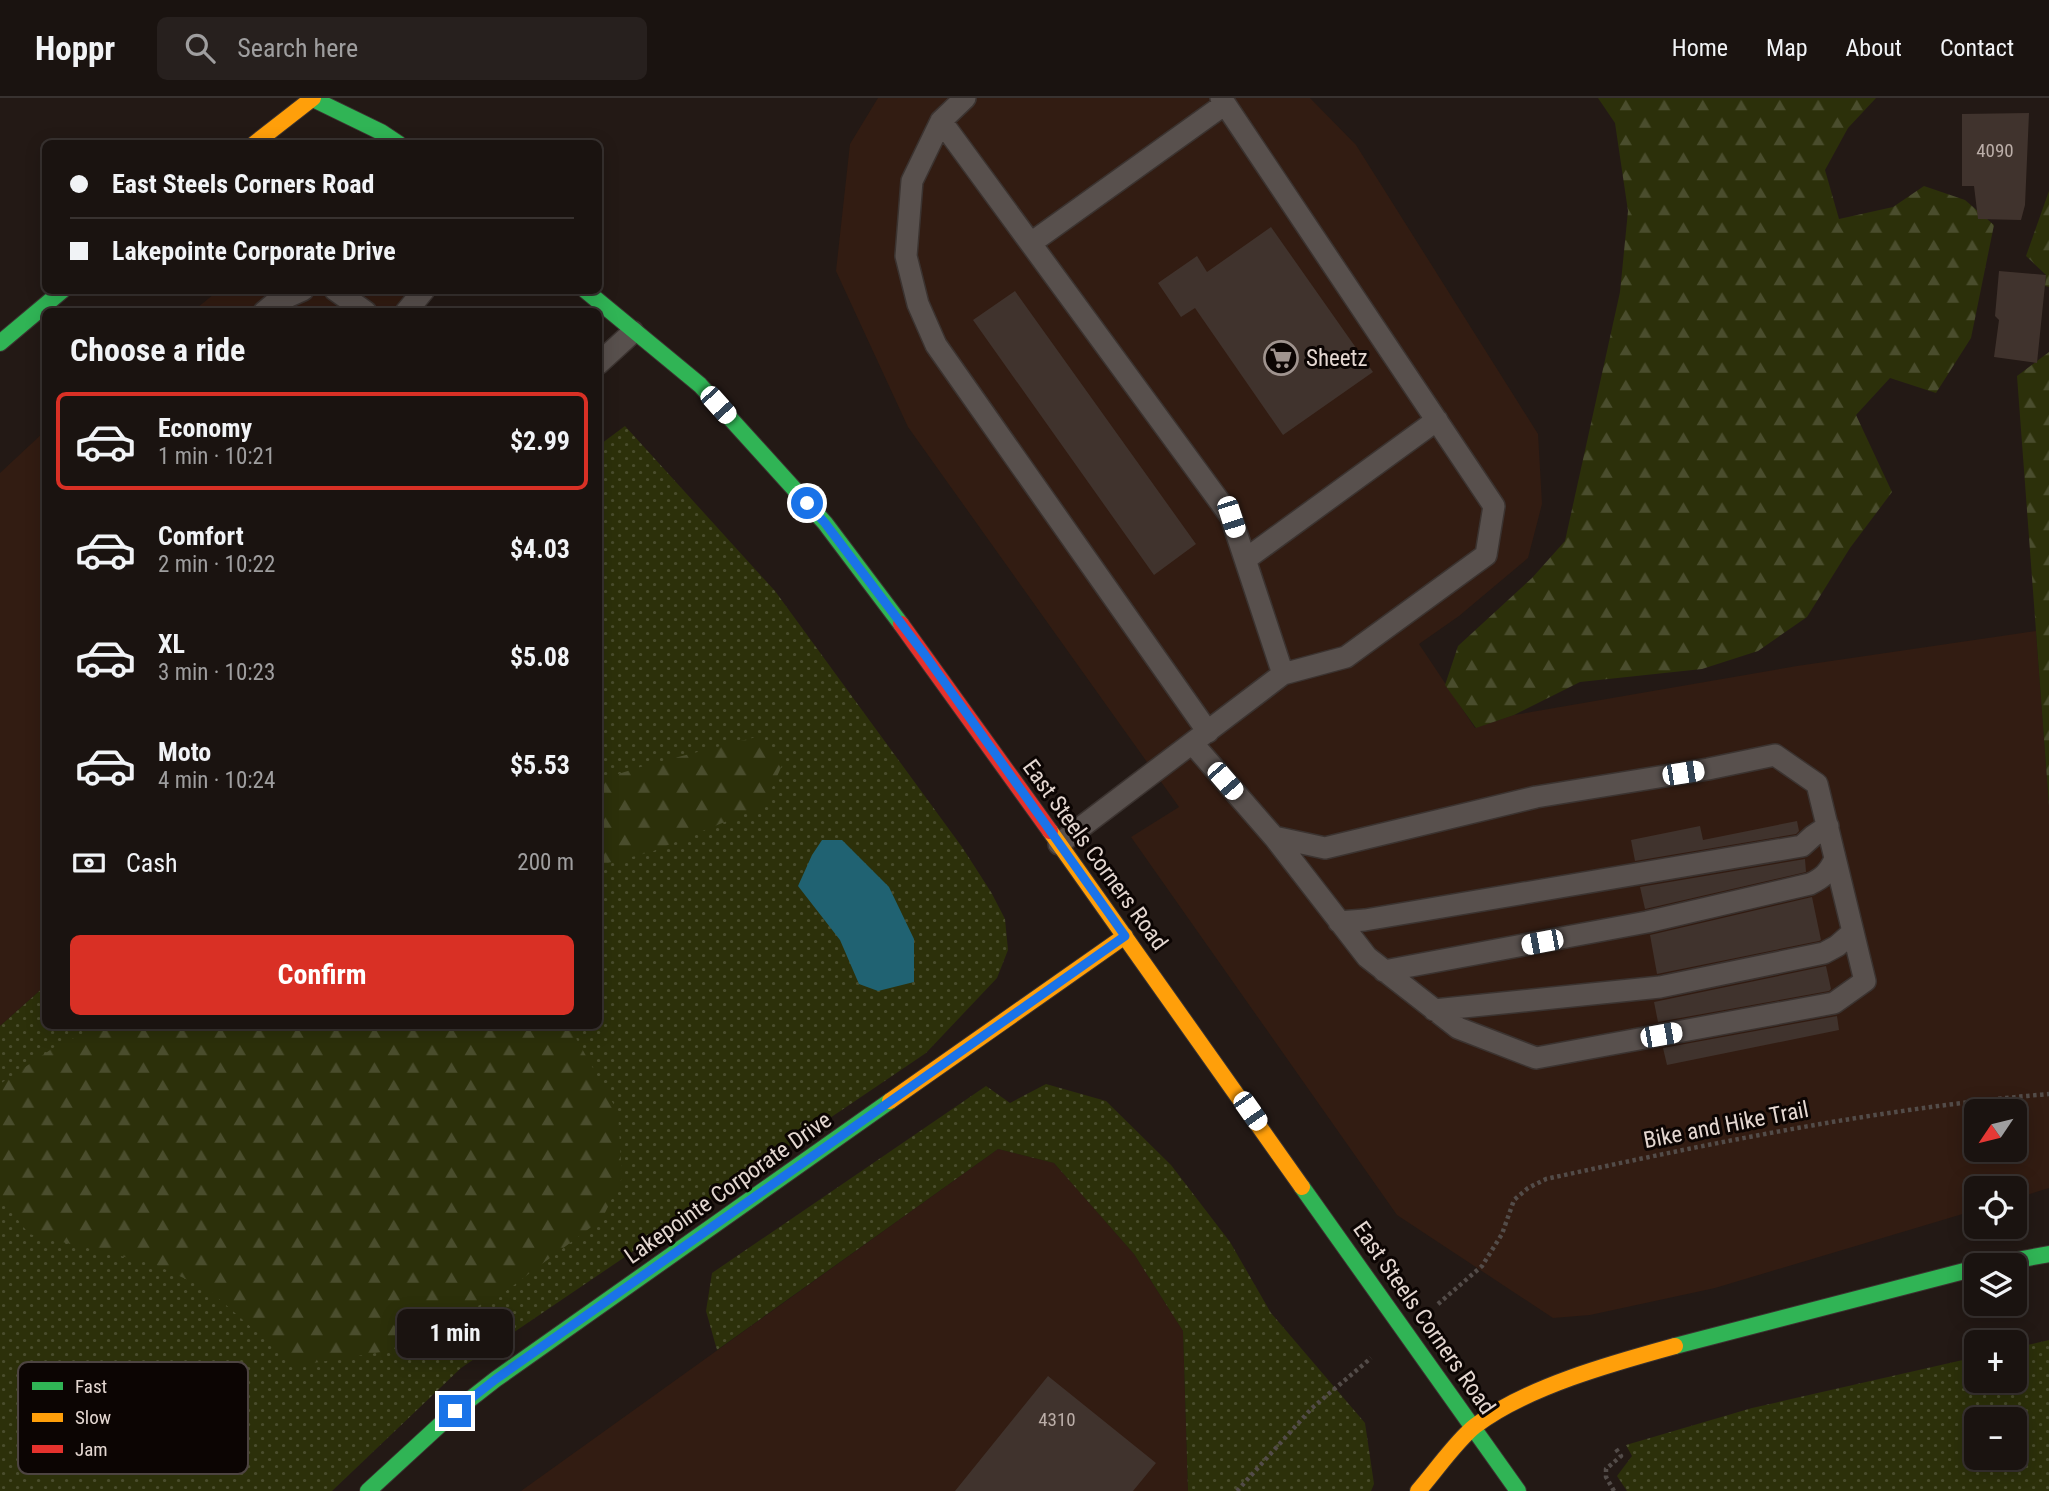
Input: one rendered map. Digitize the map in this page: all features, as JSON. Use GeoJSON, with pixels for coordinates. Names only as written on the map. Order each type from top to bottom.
{"type":"FeatureCollection","features":[{"type":"Feature","properties":{"kind":"main road"},"geometry":{"type":"LineString","coordinates":[[259,140],[312,98],[393,140]]}},
{"type":"Feature","properties":{"kind":"main road"},"geometry":{"type":"LineString","coordinates":[[46,308],[59,294]]}},
{"type":"Feature","properties":{"kind":"main road","name":"East Steels Corners Road"},"geometry":{"type":"LineString","coordinates":[[589,294],[700,386],[825,523],[925,655],[1518,1491]]}},
{"type":"Feature","properties":{"kind":"main road"},"geometry":{"type":"LineString","coordinates":[[0,343],[42,312]]}},
{"type":"Feature","properties":{"kind":"main road","name":"Lakepointe Corporate Drive"},"geometry":{"type":"LineString","coordinates":[[368,1491],[455,1411],[496,1379],[1125,936]]}},
{"type":"Feature","properties":{"kind":"main road"},"geometry":{"type":"LineString","coordinates":[[2027,1258],[2049,1254]]}},
{"type":"Feature","properties":{"kind":"main road"},"geometry":{"type":"LineString","coordinates":[[1418,1491],[1474,1427],[1522,1397],[1627,1359],[1964,1271]]}},
{"type":"Feature","properties":{"kind":"lane"},"geometry":{"type":"LineString","coordinates":[[965,98],[941,121],[912,180],[906,256],[918,304],[936,345],[1200,738],[1274,838],[1367,957],[1458,1028],[1536,1058],[1834,1003],[1865,981],[1817,784],[1775,755],[1708,769],[1536,797],[1325,848],[1274,838]]}},
{"type":"Feature","properties":{"kind":"lane"},"geometry":{"type":"LineString","coordinates":[[1031,243],[1223,101],[1494,506],[1486,555],[1346,657],[1283,674],[1059,844]]}},
{"type":"Feature","properties":{"kind":"lane"},"geometry":{"type":"LineString","coordinates":[[941,121],[1231,517],[1283,674]]}},
{"type":"Feature","properties":{"kind":"lane"},"geometry":{"type":"LineString","coordinates":[[269,308],[294,294]]}},
{"type":"Feature","properties":{"kind":"lane"},"geometry":{"type":"LineString","coordinates":[[341,294],[360,308]]}},
{"type":"Feature","properties":{"kind":"lane"},"geometry":{"type":"LineString","coordinates":[[409,308],[421,294]]}},
{"type":"Feature","properties":{"kind":"lane"},"geometry":{"type":"LineString","coordinates":[[602,360],[633,331]]}},
{"type":"Feature","properties":{"kind":"lane"},"geometry":{"type":"LineString","coordinates":[[1245,559],[1437,420]]}},
{"type":"Feature","properties":{"kind":"lane"},"geometry":{"type":"LineString","coordinates":[[1339,922],[1365,920],[1802,846],[1813,835],[1828,827]]}},
{"type":"Feature","properties":{"kind":"lane"},"geometry":{"type":"LineString","coordinates":[[1384,971],[1647,922],[1810,884],[1830,870],[1835,859]]}},
{"type":"Feature","properties":{"kind":"lane"},"geometry":{"type":"LineString","coordinates":[[1434,1010],[1660,987],[1824,953],[1853,932]]}},
{"type":"Feature","properties":{"kind":"path","name":"Bike and Hike Trail"},"geometry":{"type":"LineString","coordinates":[[1464,1283],[1482,1266],[1492,1251],[1502,1234],[1514,1200],[1528,1188],[1546,1179],[1787,1130],[1986,1099],[2049,1094]]}},
{"type":"Feature","properties":{"kind":"path"},"geometry":{"type":"LineString","coordinates":[[1237,1491],[1312,1408],[1342,1381]]}},
{"type":"Feature","properties":{"kind":"path"},"geometry":{"type":"LineString","coordinates":[[1614,1491],[1606,1477],[1606,1469],[1621,1456],[1616,1448]]}},
{"type":"Feature","properties":{"kind":"shaded area"},"geometry":{"type":"Polygon","coordinates":[[[878,98],[1310,98],[1356,145],[1538,434],[1542,504],[1528,558],[1459,616],[1419,644],[1475,728],[1514,715],[1797,666],[2036,631],[2049,806],[2049,1188],[2027,1195],[2027,1176],[1964,1176],[1964,1214],[1715,1288],[1590,1315],[1553,1318],[1397,1215],[1131,837],[1179,807],[908,427],[836,271],[850,144],[878,98]]]}},
{"type":"Feature","properties":{"kind":"shaded area"},"geometry":{"type":"Polygon","coordinates":[[[214,294],[404,294],[421,308],[197,308],[214,294]]]}},
{"type":"Feature","properties":{"kind":"shaded area"},"geometry":{"type":"Polygon","coordinates":[[[42,434],[42,989],[0,1026],[0,473],[42,434]]]}},
{"type":"Feature","properties":{"kind":"shaded area"},"geometry":{"type":"Polygon","coordinates":[[[998,1149],[1054,1163],[1134,1254],[1183,1331],[1188,1491],[521,1491],[998,1149]]]}},
{"type":"Feature","properties":{"kind":"green space"},"geometry":{"type":"Polygon","coordinates":[[[1598,98],[1876,98],[1848,128],[1825,170],[1839,219],[1893,207],[1924,186],[1965,200],[1994,225],[1971,338],[1936,393],[1890,378],[1856,415],[1892,492],[1850,548],[1807,617],[1758,651],[1702,669],[1580,682],[1514,715],[1476,728],[1445,685],[1458,646],[1532,578],[1565,541],[1620,292],[1628,211],[1615,123],[1598,98]]]}},
{"type":"Feature","properties":{"kind":"green space"},"geometry":{"type":"Polygon","coordinates":[[[2049,191],[2049,287],[2045,286],[2046,275],[2026,256],[2049,191]]]}},
{"type":"Feature","properties":{"kind":"green space"},"geometry":{"type":"Polygon","coordinates":[[[2049,352],[2049,806],[2017,376],[2049,352]]]}},
{"type":"Feature","properties":{"kind":"green space"},"geometry":{"type":"Polygon","coordinates":[[[625,426],[775,591],[962,847],[991,892],[1005,919],[1008,950],[997,978],[926,1053],[461,1368],[332,1491],[0,1491],[0,1026],[42,989],[42,1029],[602,1029],[602,443],[625,426]]]}},
{"type":"Feature","properties":{"kind":"green space"},"geometry":{"type":"Polygon","coordinates":[[[760,736],[783,763],[764,806],[651,852],[602,867],[602,779],[760,736]]]}},
{"type":"Feature","properties":{"kind":"green space"},"geometry":{"type":"Polygon","coordinates":[[[96,1029],[571,1029],[618,1112],[622,1178],[602,1219],[502,1294],[388,1351],[295,1366],[209,1290],[154,1264],[29,1234],[0,1197],[0,1084],[59,1044],[96,1029]]]}},
{"type":"Feature","properties":{"kind":"green space"},"geometry":{"type":"Polygon","coordinates":[[[1046,1084],[1106,1101],[1171,1165],[1230,1242],[1271,1313],[1365,1423],[1374,1484],[1371,1491],[1188,1491],[1183,1331],[1134,1254],[1054,1163],[998,1149],[717,1350],[706,1311],[712,1273],[986,1086],[1010,1103],[1046,1084]]]}},
{"type":"Feature","properties":{"kind":"green space"},"geometry":{"type":"Polygon","coordinates":[[[2049,1340],[2049,1491],[1627,1491],[1617,1476],[1632,1456],[1626,1445],[1752,1408],[1964,1360],[1964,1393],[2027,1393],[2027,1345],[2049,1340]]]}},
{"type":"Feature","properties":{"kind":"water"},"geometry":{"type":"Polygon","coordinates":[[[822,840],[842,840],[889,887],[914,939],[914,982],[878,991],[859,984],[840,940],[798,886],[822,840]]]}},
{"type":"Feature","properties":{"kind":"building"},"geometry":{"type":"Polygon","coordinates":[[[2029,113],[2025,205],[2021,220],[1978,219],[1974,186],[1962,186],[1962,114],[2029,113]]]}},
{"type":"Feature","properties":{"kind":"building"},"geometry":{"type":"Polygon","coordinates":[[[1271,227],[1373,372],[1283,435],[1195,308],[1181,317],[1158,283],[1197,256],[1207,272],[1271,227]]]}},
{"type":"Feature","properties":{"kind":"building"},"geometry":{"type":"Polygon","coordinates":[[[1999,271],[2046,275],[2037,363],[1994,357],[1999,320],[1995,316],[1999,271]]]}},
{"type":"Feature","properties":{"kind":"building"},"geometry":{"type":"Polygon","coordinates":[[[1015,291],[1196,544],[1154,575],[973,320],[1015,291]]]}},
{"type":"Feature","properties":{"kind":"building"},"geometry":{"type":"Polygon","coordinates":[[[1797,821],[1799,831],[1796,834],[1635,861],[1631,840],[1700,826],[1703,840],[1797,821]]]}},
{"type":"Feature","properties":{"kind":"building"},"geometry":{"type":"Polygon","coordinates":[[[1805,859],[1806,872],[1645,909],[1640,887],[1805,859]]]}},
{"type":"Feature","properties":{"kind":"building"},"geometry":{"type":"Polygon","coordinates":[[[1812,897],[1821,940],[1819,941],[1657,974],[1650,935],[1812,897]]]}},
{"type":"Feature","properties":{"kind":"building"},"geometry":{"type":"Polygon","coordinates":[[[1826,966],[1831,989],[1829,991],[1658,1022],[1654,1002],[1826,966]]]}},
{"type":"Feature","properties":{"kind":"building"},"geometry":{"type":"Polygon","coordinates":[[[1837,1016],[1839,1030],[1667,1065],[1663,1048],[1837,1016]]]}},
{"type":"Feature","properties":{"kind":"building"},"geometry":{"type":"Polygon","coordinates":[[[1048,1376],[1156,1463],[1133,1491],[955,1491],[1048,1376]]]}},
{"type":"Feature","properties":{"kind":"traffic: fast"},"geometry":{"type":"LineString","coordinates":[[311,98],[393,140]]}},
{"type":"Feature","properties":{"kind":"traffic: fast"},"geometry":{"type":"LineString","coordinates":[[0,343],[58,294]]}},
{"type":"Feature","properties":{"kind":"traffic: fast"},"geometry":{"type":"LineString","coordinates":[[590,294],[700,385],[825,523],[901,624]]}},
{"type":"Feature","properties":{"kind":"traffic: fast"},"geometry":{"type":"LineString","coordinates":[[368,1491],[455,1411],[496,1379],[890,1101]]}},
{"type":"Feature","properties":{"kind":"traffic: fast"},"geometry":{"type":"LineString","coordinates":[[1302,1187],[1518,1491]]}},
{"type":"Feature","properties":{"kind":"traffic: fast"},"geometry":{"type":"LineString","coordinates":[[2027,1258],[2049,1254]]}},
{"type":"Feature","properties":{"kind":"traffic: fast"},"geometry":{"type":"LineString","coordinates":[[1675,1346],[1964,1271]]}},
{"type":"Feature","properties":{"kind":"traffic: slow"},"geometry":{"type":"LineString","coordinates":[[259,140],[313,98]]}},
{"type":"Feature","properties":{"kind":"traffic: slow"},"geometry":{"type":"LineString","coordinates":[[1050,831],[1302,1187]]}},
{"type":"Feature","properties":{"kind":"traffic: slow"},"geometry":{"type":"LineString","coordinates":[[890,1101],[1125,936]]}},
{"type":"Feature","properties":{"kind":"traffic: slow"},"geometry":{"type":"LineString","coordinates":[[1418,1491],[1468,1432],[1519,1399],[1571,1378],[1675,1346]]}},
{"type":"Feature","properties":{"kind":"traffic: jam"},"geometry":{"type":"LineString","coordinates":[[901,624],[1050,831]]}},
{"type":"Feature","properties":{"kind":"place","name":"Sheetz"},"geometry":{"type":"Point","coordinates":[1281,358]}},
{"type":"Feature","properties":{"kind":"route"},"geometry":{"type":"LineString","coordinates":[[455,1411],[496,1379],[1125,936],[925,655],[807,503]]}}]}
